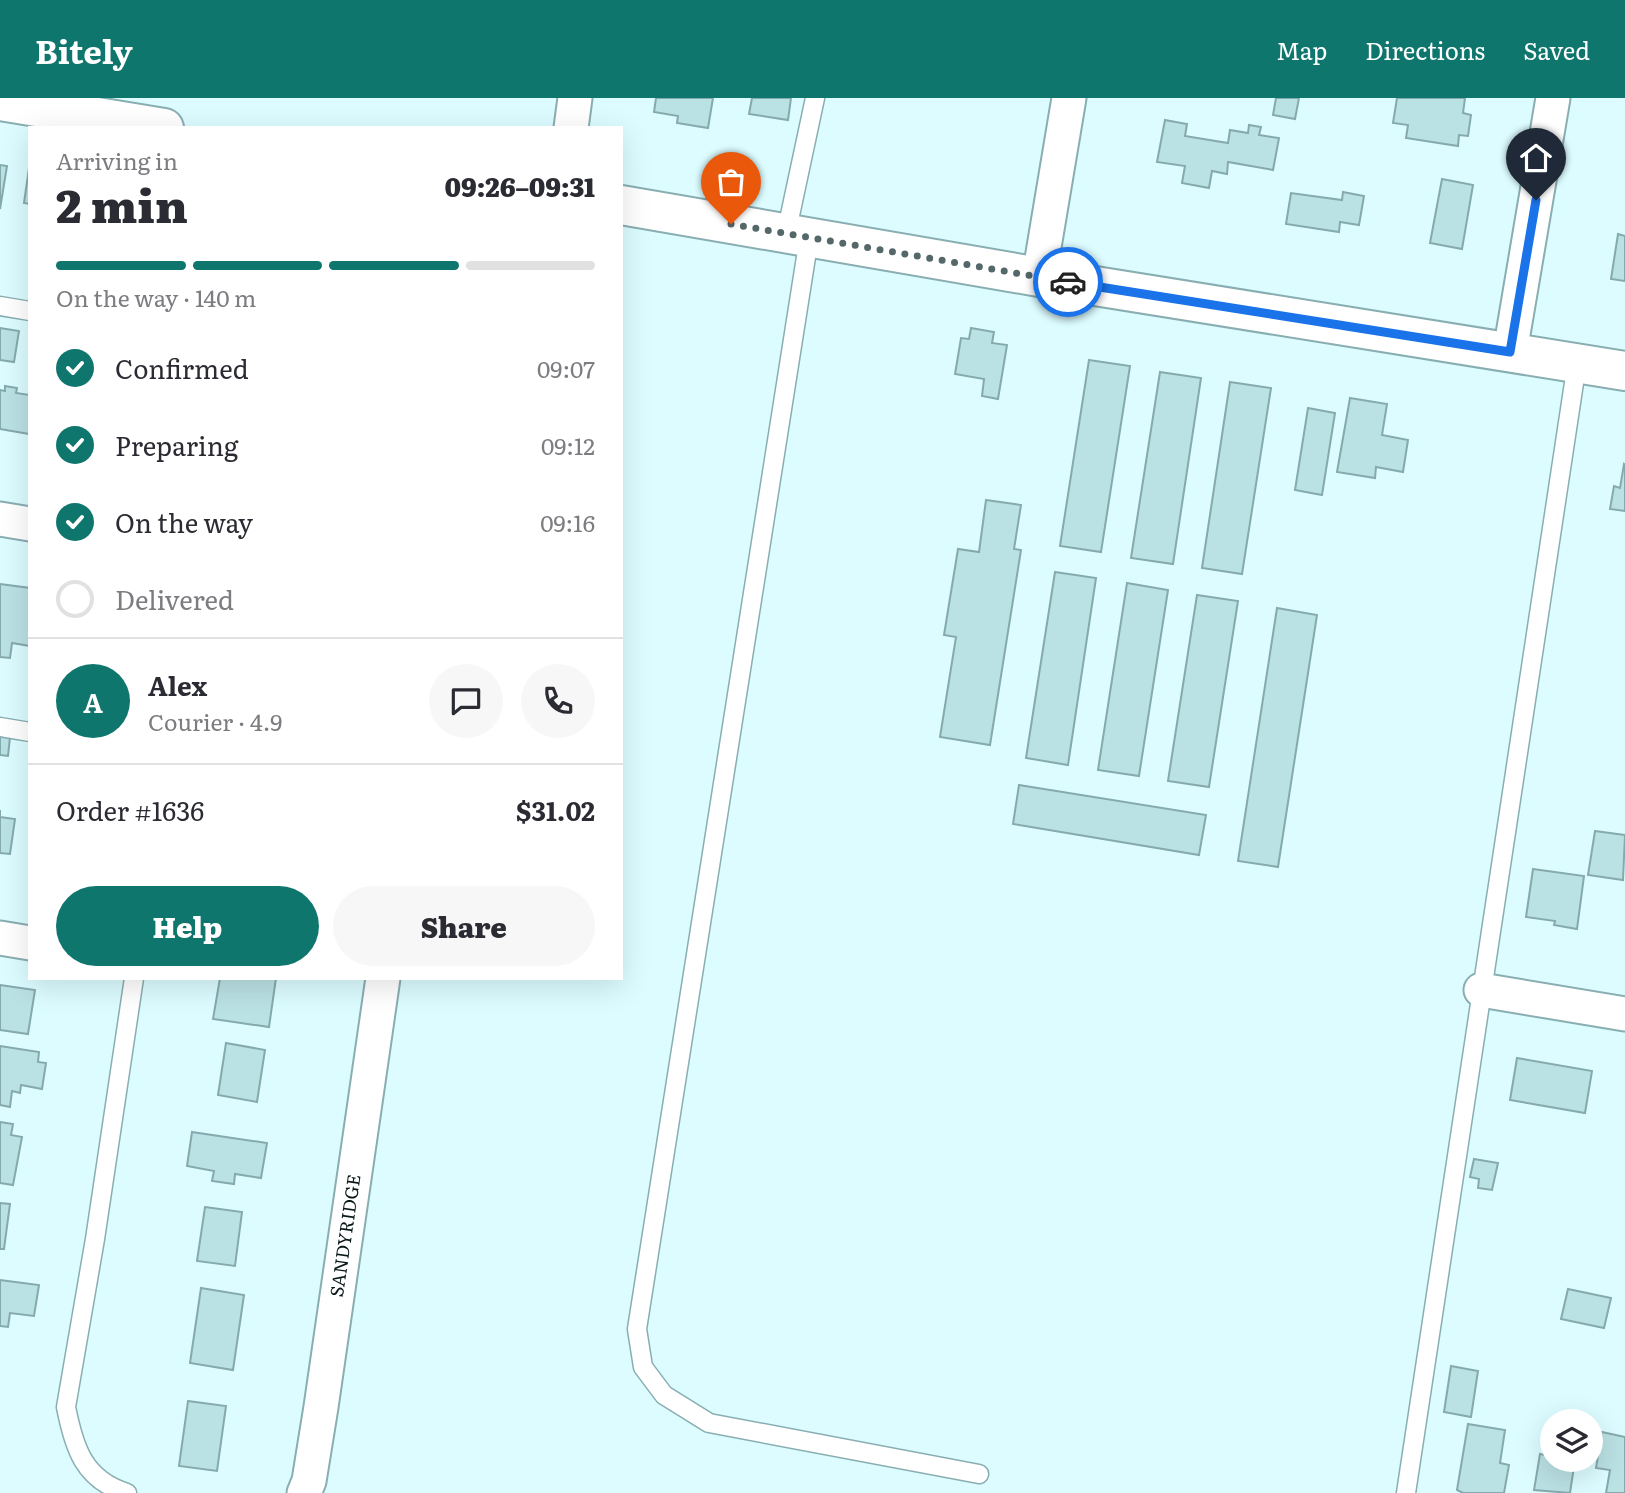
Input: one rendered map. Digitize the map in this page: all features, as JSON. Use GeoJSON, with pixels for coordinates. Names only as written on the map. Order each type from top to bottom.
{"type":"FeatureCollection","features":[{"type":"Feature","properties":{"kind":"street"},"geometry":{"type":"LineString","coordinates":[[570,126],[575,98]]}},
{"type":"Feature","properties":{"kind":"street"},"geometry":{"type":"LineString","coordinates":[[1039,277],[1069,98]]}},
{"type":"Feature","properties":{"kind":"street"},"geometry":{"type":"LineString","coordinates":[[1510,352],[1553,98]]}},
{"type":"Feature","properties":{"kind":"street"},"geometry":{"type":"LineString","coordinates":[[0,101],[152,126]]}},
{"type":"Feature","properties":{"kind":"street"},"geometry":{"type":"LineString","coordinates":[[623,205],[1039,277],[1625,370]]}},
{"type":"Feature","properties":{"kind":"street"},"geometry":{"type":"LineString","coordinates":[[0,519],[28,524]]}},
{"type":"Feature","properties":{"kind":"street"},"geometry":{"type":"LineString","coordinates":[[0,938],[28,943]]}},
{"type":"Feature","properties":{"kind":"street","name":"SANDYRIDGE"},"geometry":{"type":"LineString","coordinates":[[304,1493],[309,1481],[321,1407],[383,980]]}},
{"type":"Feature","properties":{"kind":"street"},"geometry":{"type":"LineString","coordinates":[[1481,990],[1625,1014]]}},
{"type":"Feature","properties":{"kind":"lane"},"geometry":{"type":"LineString","coordinates":[[815,98],[637,1329],[643,1367],[664,1395],[709,1423],[979,1474]]}},
{"type":"Feature","properties":{"kind":"lane"},"geometry":{"type":"LineString","coordinates":[[0,306],[28,311]]}},
{"type":"Feature","properties":{"kind":"lane"},"geometry":{"type":"LineString","coordinates":[[1406,1493],[1577,363]]}},
{"type":"Feature","properties":{"kind":"lane"},"geometry":{"type":"LineString","coordinates":[[0,727],[28,732]]}},
{"type":"Feature","properties":{"kind":"lane"},"geometry":{"type":"LineString","coordinates":[[127,1493],[102,1482],[86,1468],[70,1428],[66,1408],[95,1239],[134,980]]}},
{"type":"Feature","properties":{"kind":"building"},"geometry":{"type":"Polygon","coordinates":[[[656,98],[713,98],[708,128],[677,123],[678,116],[654,112],[656,98]]]}},
{"type":"Feature","properties":{"kind":"building"},"geometry":{"type":"Polygon","coordinates":[[[752,98],[791,98],[788,120],[749,114],[752,98]]]}},
{"type":"Feature","properties":{"kind":"building"},"geometry":{"type":"Polygon","coordinates":[[[1276,98],[1299,98],[1295,119],[1273,115],[1276,98]]]}},
{"type":"Feature","properties":{"kind":"building"},"geometry":{"type":"Polygon","coordinates":[[[1397,98],[1465,98],[1463,113],[1471,115],[1468,136],[1459,135],[1458,146],[1406,138],[1408,125],[1393,123],[1397,98]]]}},
{"type":"Feature","properties":{"kind":"building"},"geometry":{"type":"Polygon","coordinates":[[[1165,120],[1187,124],[1185,136],[1228,143],[1230,130],[1248,133],[1249,125],[1261,127],[1259,135],[1279,138],[1273,170],[1228,162],[1227,174],[1212,171],[1209,188],[1182,183],[1185,166],[1157,162],[1165,120]]]}},
{"type":"Feature","properties":{"kind":"building"},"geometry":{"type":"Polygon","coordinates":[[[0,165],[7,166],[0,209],[0,165]]]}},
{"type":"Feature","properties":{"kind":"building"},"geometry":{"type":"Polygon","coordinates":[[[28,175],[28,204],[24,203],[28,175]]]}},
{"type":"Feature","properties":{"kind":"building"},"geometry":{"type":"Polygon","coordinates":[[[1442,179],[1473,185],[1462,249],[1430,243],[1442,179]]]}},
{"type":"Feature","properties":{"kind":"building"},"geometry":{"type":"Polygon","coordinates":[[[1343,192],[1364,196],[1359,225],[1340,222],[1339,232],[1286,224],[1291,193],[1342,200],[1343,192]]]}},
{"type":"Feature","properties":{"kind":"building"},"geometry":{"type":"Polygon","coordinates":[[[1618,234],[1625,236],[1625,281],[1611,279],[1618,234]]]}},
{"type":"Feature","properties":{"kind":"building"},"geometry":{"type":"Polygon","coordinates":[[[0,328],[19,331],[14,362],[0,360],[0,328]]]}},
{"type":"Feature","properties":{"kind":"building"},"geometry":{"type":"Polygon","coordinates":[[[971,328],[994,332],[992,343],[1007,345],[998,399],[982,396],[984,379],[955,374],[961,338],[969,339],[971,328]]]}},
{"type":"Feature","properties":{"kind":"building"},"geometry":{"type":"Polygon","coordinates":[[[1089,360],[1130,366],[1101,552],[1060,546],[1089,360]]]}},
{"type":"Feature","properties":{"kind":"building"},"geometry":{"type":"Polygon","coordinates":[[[1160,372],[1201,378],[1173,564],[1131,558],[1160,372]]]}},
{"type":"Feature","properties":{"kind":"building"},"geometry":{"type":"Polygon","coordinates":[[[1230,382],[1271,388],[1242,574],[1202,568],[1230,382]]]}},
{"type":"Feature","properties":{"kind":"building"},"geometry":{"type":"Polygon","coordinates":[[[5,386],[17,388],[16,393],[28,395],[28,434],[0,429],[0,390],[5,391],[5,386]]]}},
{"type":"Feature","properties":{"kind":"building"},"geometry":{"type":"Polygon","coordinates":[[[1350,398],[1387,404],[1382,435],[1408,440],[1403,472],[1376,467],[1375,478],[1337,472],[1350,398]]]}},
{"type":"Feature","properties":{"kind":"building"},"geometry":{"type":"Polygon","coordinates":[[[1308,408],[1335,413],[1322,495],[1295,490],[1308,408]]]}},
{"type":"Feature","properties":{"kind":"building"},"geometry":{"type":"Polygon","coordinates":[[[1624,464],[1625,511],[1610,509],[1614,486],[1620,488],[1624,464]]]}},
{"type":"Feature","properties":{"kind":"building"},"geometry":{"type":"Polygon","coordinates":[[[986,500],[1021,505],[1014,549],[1021,550],[990,745],[940,737],[956,637],[944,635],[958,549],[979,552],[986,500]]]}},
{"type":"Feature","properties":{"kind":"building"},"geometry":{"type":"Polygon","coordinates":[[[1055,572],[1096,578],[1068,765],[1026,758],[1055,572]]]}},
{"type":"Feature","properties":{"kind":"building"},"geometry":{"type":"Polygon","coordinates":[[[1127,583],[1168,590],[1139,776],[1098,770],[1127,583]]]}},
{"type":"Feature","properties":{"kind":"building"},"geometry":{"type":"Polygon","coordinates":[[[0,584],[28,588],[28,646],[12,643],[10,658],[0,657],[0,584]]]}},
{"type":"Feature","properties":{"kind":"building"},"geometry":{"type":"Polygon","coordinates":[[[1197,595],[1238,601],[1209,787],[1168,781],[1197,595]]]}},
{"type":"Feature","properties":{"kind":"building"},"geometry":{"type":"Polygon","coordinates":[[[1277,608],[1317,615],[1278,867],[1238,861],[1277,608]]]}},
{"type":"Feature","properties":{"kind":"building"},"geometry":{"type":"Polygon","coordinates":[[[0,735],[10,737],[8,756],[0,755],[0,735]]]}},
{"type":"Feature","properties":{"kind":"building"},"geometry":{"type":"Polygon","coordinates":[[[1019,785],[1206,815],[1199,855],[1013,824],[1019,785]]]}},
{"type":"Feature","properties":{"kind":"building"},"geometry":{"type":"Polygon","coordinates":[[[0,817],[15,819],[10,854],[0,853],[0,817]]]}},
{"type":"Feature","properties":{"kind":"building"},"geometry":{"type":"Polygon","coordinates":[[[1595,831],[1625,835],[1623,880],[1588,875],[1595,831]]]}},
{"type":"Feature","properties":{"kind":"building"},"geometry":{"type":"Polygon","coordinates":[[[1533,869],[1584,876],[1577,929],[1554,925],[1555,921],[1526,917],[1533,869]]]}},
{"type":"Feature","properties":{"kind":"building"},"geometry":{"type":"Polygon","coordinates":[[[220,980],[276,980],[269,1027],[213,1019],[220,980]]]}},
{"type":"Feature","properties":{"kind":"building"},"geometry":{"type":"Polygon","coordinates":[[[0,985],[35,990],[28,1034],[0,1030],[0,985]]]}},
{"type":"Feature","properties":{"kind":"building"},"geometry":{"type":"Polygon","coordinates":[[[226,1043],[265,1050],[257,1102],[218,1095],[226,1043]]]}},
{"type":"Feature","properties":{"kind":"building"},"geometry":{"type":"Polygon","coordinates":[[[0,1046],[39,1052],[38,1062],[46,1063],[42,1089],[21,1085],[20,1093],[12,1091],[10,1107],[0,1105],[0,1046]]]}},
{"type":"Feature","properties":{"kind":"building"},"geometry":{"type":"Polygon","coordinates":[[[1517,1058],[1592,1071],[1585,1113],[1510,1100],[1517,1058]]]}},
{"type":"Feature","properties":{"kind":"building"},"geometry":{"type":"Polygon","coordinates":[[[0,1122],[13,1124],[11,1135],[22,1137],[13,1185],[0,1183],[0,1122]]]}},
{"type":"Feature","properties":{"kind":"building"},"geometry":{"type":"Polygon","coordinates":[[[192,1132],[267,1143],[261,1178],[235,1174],[234,1184],[212,1181],[214,1171],[187,1166],[192,1132]]]}},
{"type":"Feature","properties":{"kind":"building"},"geometry":{"type":"Polygon","coordinates":[[[1474,1159],[1498,1163],[1492,1190],[1478,1188],[1479,1179],[1470,1177],[1474,1159]]]}},
{"type":"Feature","properties":{"kind":"building"},"geometry":{"type":"Polygon","coordinates":[[[0,1203],[10,1204],[4,1249],[0,1249],[0,1203]]]}},
{"type":"Feature","properties":{"kind":"building"},"geometry":{"type":"Polygon","coordinates":[[[205,1207],[242,1212],[235,1266],[197,1261],[205,1207]]]}},
{"type":"Feature","properties":{"kind":"building"},"geometry":{"type":"Polygon","coordinates":[[[0,1280],[39,1285],[34,1316],[10,1313],[8,1327],[0,1326],[0,1280]]]}},
{"type":"Feature","properties":{"kind":"building"},"geometry":{"type":"Polygon","coordinates":[[[201,1288],[244,1295],[233,1370],[190,1363],[201,1288]]]}},
{"type":"Feature","properties":{"kind":"building"},"geometry":{"type":"Polygon","coordinates":[[[1568,1289],[1611,1298],[1604,1328],[1561,1319],[1568,1289]]]}},
{"type":"Feature","properties":{"kind":"building"},"geometry":{"type":"Polygon","coordinates":[[[1451,1366],[1478,1371],[1471,1417],[1444,1412],[1451,1366]]]}},
{"type":"Feature","properties":{"kind":"building"},"geometry":{"type":"Polygon","coordinates":[[[188,1401],[226,1406],[217,1471],[179,1466],[188,1401]]]}},
{"type":"Feature","properties":{"kind":"building"},"geometry":{"type":"Polygon","coordinates":[[[1468,1424],[1505,1430],[1500,1463],[1509,1465],[1504,1493],[1463,1493],[1457,1490],[1468,1424]]]}},
{"type":"Feature","properties":{"kind":"building"},"geometry":{"type":"Polygon","coordinates":[[[1603,1432],[1625,1437],[1625,1493],[1606,1493],[1610,1470],[1603,1469],[1603,1432]]]}},
{"type":"Feature","properties":{"kind":"building"},"geometry":{"type":"Polygon","coordinates":[[[1540,1454],[1540,1472],[1573,1472],[1570,1493],[1534,1490],[1540,1454]]]}},
{"type":"Feature","properties":{"kind":"way so far"},"geometry":{"type":"LineString","coordinates":[[731,224],[1068,282]]}},
{"type":"Feature","properties":{"kind":"route"},"geometry":{"type":"LineString","coordinates":[[1068,282],[1510,352],[1536,200]]}}]}
